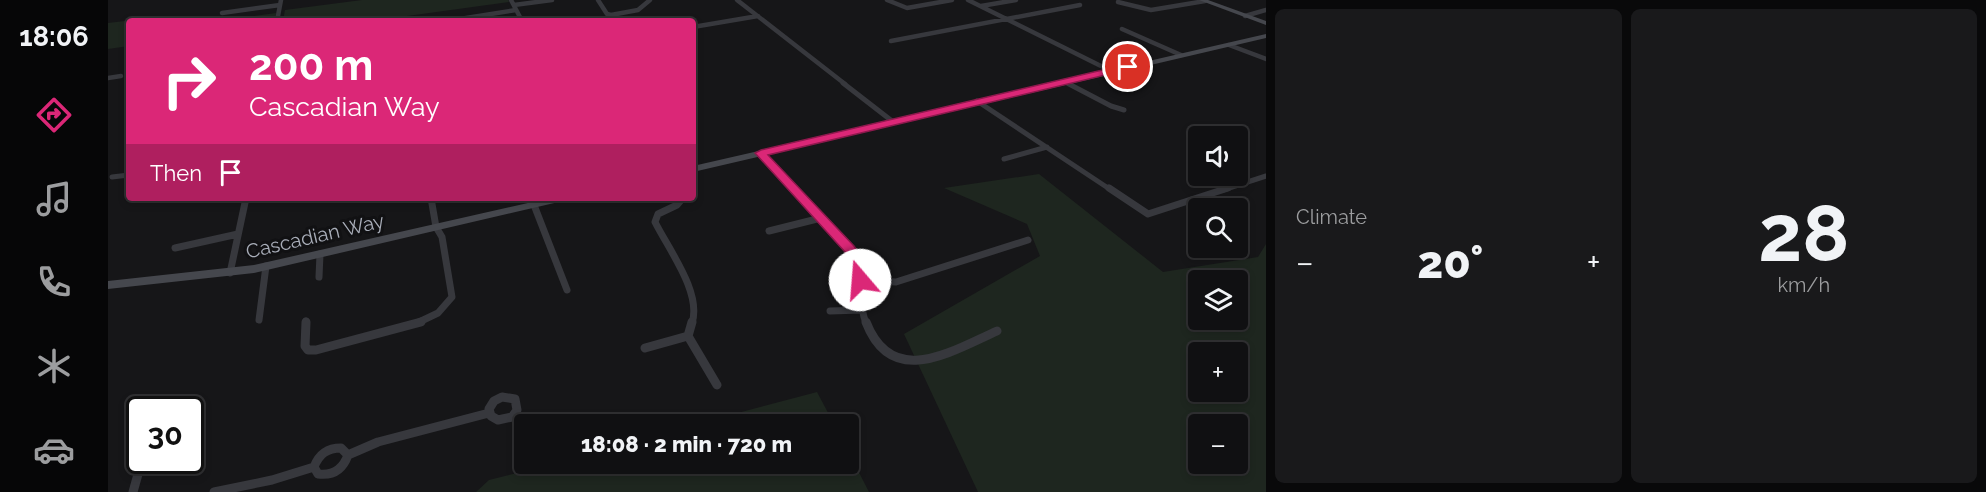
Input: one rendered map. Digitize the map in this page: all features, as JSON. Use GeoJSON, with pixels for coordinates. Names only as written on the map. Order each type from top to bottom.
{"type":"FeatureCollection","features":[{"type":"Feature","properties":{"kind":"street"},"geometry":{"type":"LineString","coordinates":[[511,0],[520,18]]}},
{"type":"Feature","properties":{"kind":"street"},"geometry":{"type":"LineString","coordinates":[[463,18],[550,0]]}},
{"type":"Feature","properties":{"kind":"street"},"geometry":{"type":"LineString","coordinates":[[598,0],[608,14],[639,10],[647,6],[650,0]]}},
{"type":"Feature","properties":{"kind":"street"},"geometry":{"type":"LineString","coordinates":[[737,0],[892,122]]}},
{"type":"Feature","properties":{"kind":"street"},"geometry":{"type":"LineString","coordinates":[[887,0],[907,8],[952,0]]}},
{"type":"Feature","properties":{"kind":"street"},"geometry":{"type":"LineString","coordinates":[[969,0],[1111,71]]}},
{"type":"Feature","properties":{"kind":"street"},"geometry":{"type":"LineString","coordinates":[[981,6],[1016,0]]}},
{"type":"Feature","properties":{"kind":"street"},"geometry":{"type":"LineString","coordinates":[[1118,2],[1136,10],[1151,11],[1204,1],[1266,24]]}},
{"type":"Feature","properties":{"kind":"street"},"geometry":{"type":"LineString","coordinates":[[222,13],[280,3],[278,18]]}},
{"type":"Feature","properties":{"kind":"street"},"geometry":{"type":"LineString","coordinates":[[891,41],[1080,5]]}},
{"type":"Feature","properties":{"kind":"street"},"geometry":{"type":"LineString","coordinates":[[1245,16],[1266,10]]}},
{"type":"Feature","properties":{"kind":"street"},"geometry":{"type":"LineString","coordinates":[[696,26],[758,16]]}},
{"type":"Feature","properties":{"kind":"street"},"geometry":{"type":"LineString","coordinates":[[1122,29],[1182,55]]}},
{"type":"Feature","properties":{"kind":"street"},"geometry":{"type":"LineString","coordinates":[[696,168],[977,101],[1266,36]]}},
{"type":"Feature","properties":{"kind":"street"},"geometry":{"type":"LineString","coordinates":[[1229,45],[1266,59]]}},
{"type":"Feature","properties":{"kind":"street"},"geometry":{"type":"LineString","coordinates":[[108,78],[121,76]]}},
{"type":"Feature","properties":{"kind":"street"},"geometry":{"type":"LineString","coordinates":[[1064,81],[1111,106],[1124,110]]}},
{"type":"Feature","properties":{"kind":"street"},"geometry":{"type":"LineString","coordinates":[[977,101],[1148,214],[1266,176]]}},
{"type":"Feature","properties":{"kind":"street"},"geometry":{"type":"LineString","coordinates":[[1004,159],[1047,147]]}},
{"type":"Feature","properties":{"kind":"street"},"geometry":{"type":"LineString","coordinates":[[761,153],[857,260],[861,310],[874,340],[884,351],[905,362],[936,355],[997,331]]}},
{"type":"Feature","properties":{"kind":"street"},"geometry":{"type":"LineString","coordinates":[[112,177],[126,175]]}},
{"type":"Feature","properties":{"kind":"street"},"geometry":{"type":"LineString","coordinates":[[230,273],[245,201]]}},
{"type":"Feature","properties":{"kind":"street"},"geometry":{"type":"LineString","coordinates":[[306,321],[305,346],[308,350],[316,350],[418,323],[433,317],[445,308],[452,297],[442,237],[436,227],[432,201]]}},
{"type":"Feature","properties":{"kind":"street","name":"Cascadian Way"},"geometry":{"type":"LineString","coordinates":[[108,285],[230,273],[551,201]]}},
{"type":"Feature","properties":{"kind":"street"},"geometry":{"type":"LineString","coordinates":[[680,201],[658,214],[656,222],[694,297],[695,314],[688,336],[717,385]]}},
{"type":"Feature","properties":{"kind":"street"},"geometry":{"type":"LineString","coordinates":[[534,205],[567,290]]}},
{"type":"Feature","properties":{"kind":"street"},"geometry":{"type":"LineString","coordinates":[[769,231],[821,218]]}},
{"type":"Feature","properties":{"kind":"street"},"geometry":{"type":"LineString","coordinates":[[175,248],[238,234]]}},
{"type":"Feature","properties":{"kind":"street"},"geometry":{"type":"LineString","coordinates":[[860,280],[896,282],[1028,240]]}},
{"type":"Feature","properties":{"kind":"street"},"geometry":{"type":"LineString","coordinates":[[319,277],[320,254]]}},
{"type":"Feature","properties":{"kind":"street"},"geometry":{"type":"LineString","coordinates":[[259,320],[266,266]]}},
{"type":"Feature","properties":{"kind":"street"},"geometry":{"type":"LineString","coordinates":[[830,310],[861,310]]}},
{"type":"Feature","properties":{"kind":"street"},"geometry":{"type":"LineString","coordinates":[[645,348],[688,336]]}},
{"type":"Feature","properties":{"kind":"street"},"geometry":{"type":"LineString","coordinates":[[314,467],[318,474],[328,475],[340,470],[348,455],[378,442],[489,413]]}},
{"type":"Feature","properties":{"kind":"street"},"geometry":{"type":"LineString","coordinates":[[214,492],[272,480],[314,467],[318,458],[331,448],[341,448],[348,455]]}},
{"type":"Feature","properties":{"kind":"street"},"geometry":{"type":"LineString","coordinates":[[133,492],[138,474]]}},
{"type":"Feature","properties":{"kind":"shaded area"},"geometry":{"type":"Polygon","coordinates":[[[362,0],[508,0],[509,2],[400,18],[284,18],[285,10],[362,0]]]}},
{"type":"Feature","properties":{"kind":"shaded area"},"geometry":{"type":"Polygon","coordinates":[[[276,13],[275,18],[238,18],[276,13]]]}},
{"type":"Feature","properties":{"kind":"shaded area"},"geometry":{"type":"Polygon","coordinates":[[[126,21],[126,46],[108,49],[108,23],[126,21]]]}},
{"type":"Feature","properties":{"kind":"shaded area"},"geometry":{"type":"Polygon","coordinates":[[[1039,174],[1163,272],[1258,257],[1266,244],[1266,492],[978,492],[904,334],[1040,256],[1027,224],[944,188],[1039,174]]]}},
{"type":"Feature","properties":{"kind":"shaded area"},"geometry":{"type":"Polygon","coordinates":[[[817,392],[829,414],[734,414],[817,392]]]}},
{"type":"Feature","properties":{"kind":"shaded area"},"geometry":{"type":"Polygon","coordinates":[[[859,472],[869,492],[476,492],[489,480],[514,474],[859,472]]]}},
{"type":"Feature","properties":{"kind":"route"},"geometry":{"type":"LineString","coordinates":[[860,280],[857,260],[850,249],[761,153],[1128,67]]}}]}
